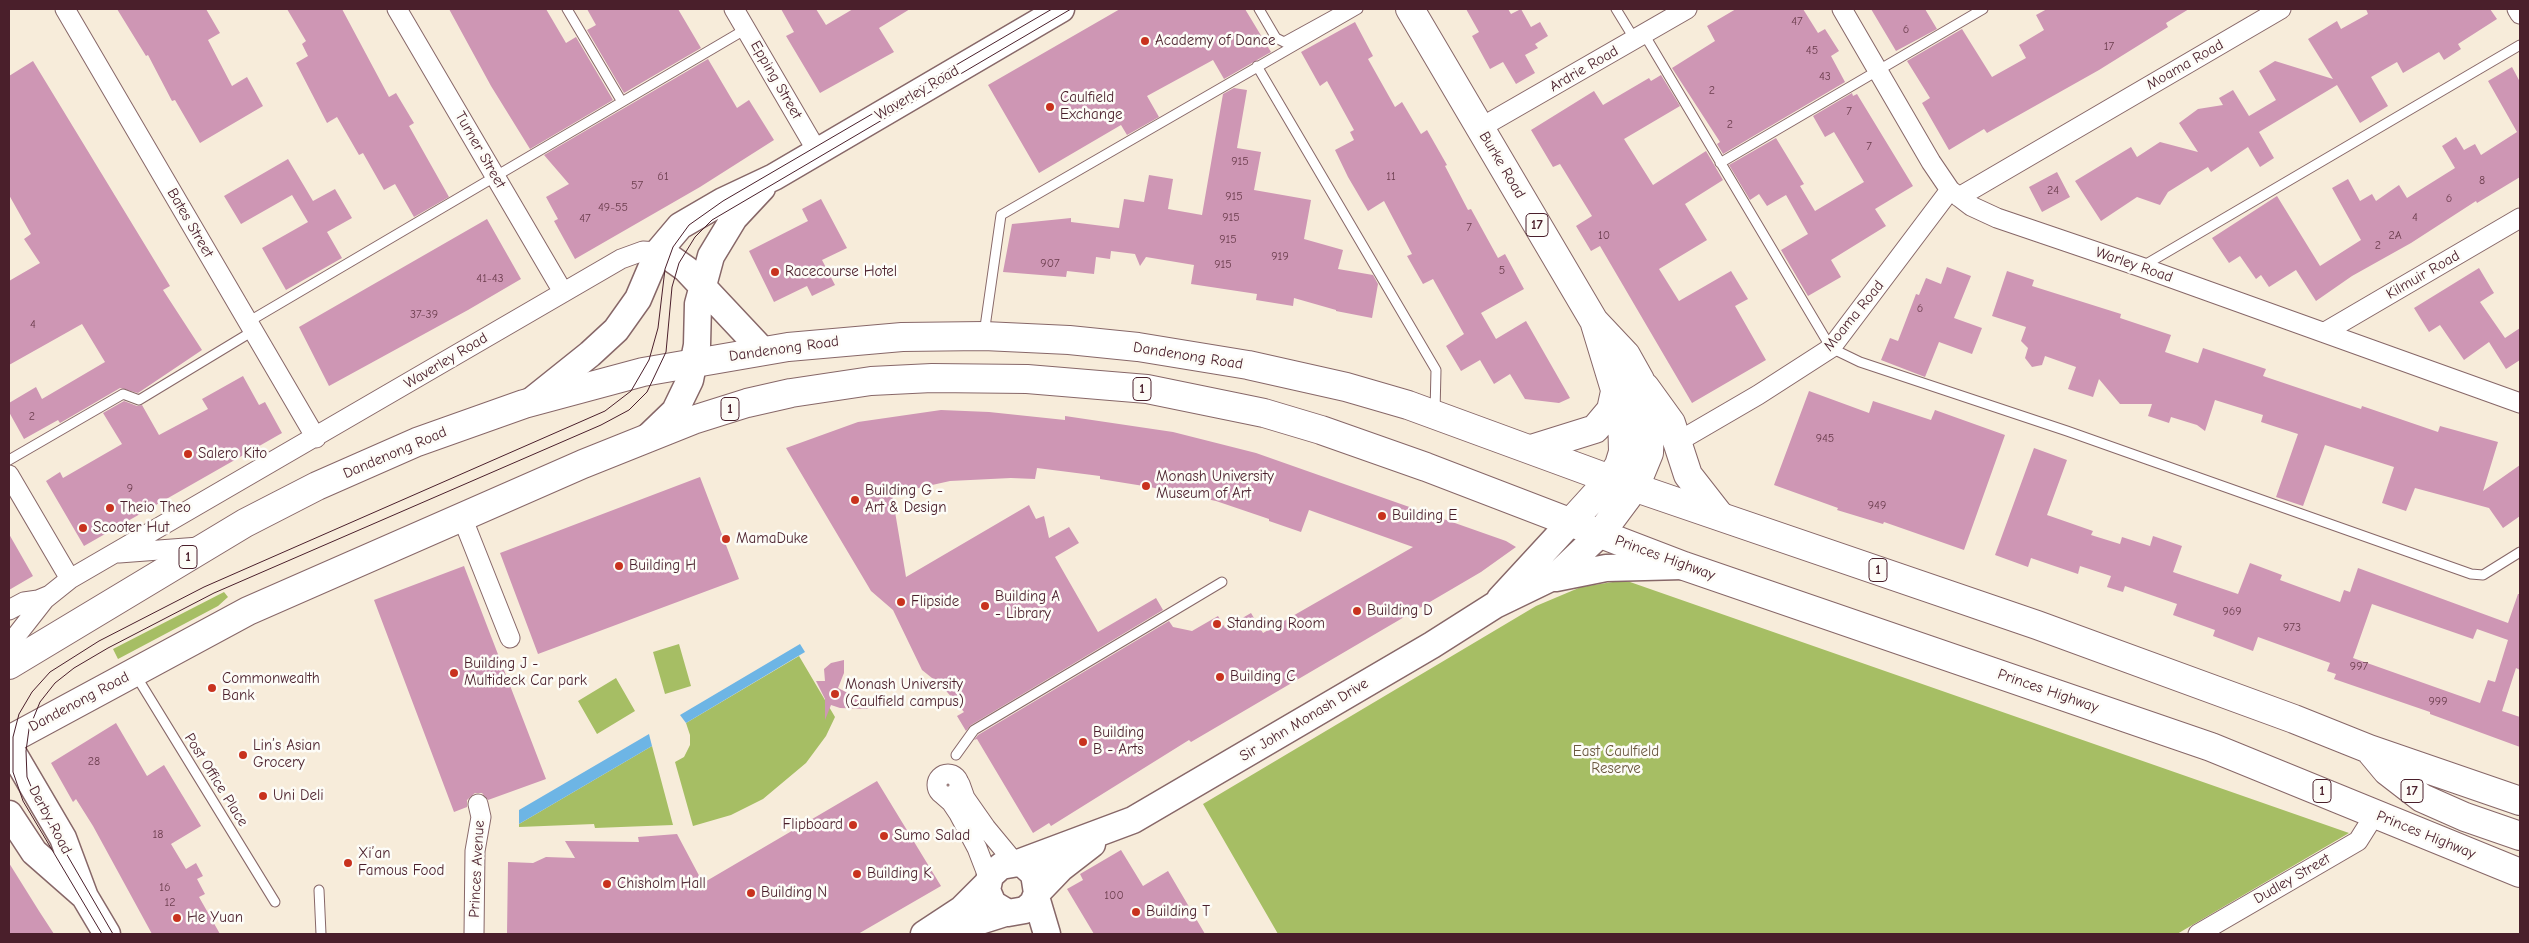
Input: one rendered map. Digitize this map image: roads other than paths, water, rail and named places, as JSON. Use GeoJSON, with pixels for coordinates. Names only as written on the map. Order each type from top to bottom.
{"type":"FeatureCollection","features":[{"type":"Feature","properties":{"kind":"main road","name":"Burke Road"},"geometry":{"type":"LineString","coordinates":[[1410,9],[1594,321],[1607,367],[1628,383],[1650,429],[1647,460],[1635,487],[1600,534]]}},
{"type":"Feature","properties":{"kind":"main road","name":"Dandenong Road"},"geometry":{"type":"LineString","coordinates":[[9,665],[204,547],[271,509],[373,460],[444,431],[530,402],[615,378],[763,351],[852,340],[984,336],[1068,340],[1138,347],[1214,359],[1346,387],[1435,415],[1610,479]]}},
{"type":"Feature","properties":{"kind":"main road","name":"Dandenong Road"},"geometry":{"type":"LineString","coordinates":[[9,740],[248,611],[648,437],[693,420],[747,404],[814,389],[871,381],[979,378],[1099,384],[1148,389],[1264,413],[1389,454],[1571,522]]}},
{"type":"Feature","properties":{"kind":"main road","name":"Burke Road"},"geometry":{"type":"LineString","coordinates":[[1571,522],[1610,479],[1621,461],[1624,445],[1623,420],[1628,383]]}},
{"type":"Feature","properties":{"kind":"main road","name":"17"},"geometry":{"type":"LineString","coordinates":[[1628,383],[1671,423],[1679,441],[1682,459],[1688,475],[1720,516]]}},
{"type":"Feature","properties":{"kind":"main road"},"geometry":{"type":"LineString","coordinates":[[1531,449],[1594,429],[1611,410],[1628,383]]}},
{"type":"Feature","properties":{"kind":"main road","name":"1"},"geometry":{"type":"LineString","coordinates":[[1610,479],[2037,625],[2294,719],[2369,749],[2520,802]]}},
{"type":"Feature","properties":{"kind":"main road","name":"Princes Highway"},"geometry":{"type":"LineString","coordinates":[[1571,522],[1684,566],[2211,747],[2304,783],[2519,874]]}},
{"type":"Feature","properties":{"kind":"main road","name":"17"},"geometry":{"type":"LineString","coordinates":[[2369,749],[2387,770],[2413,792],[2465,817],[2520,836]]}},
{"type":"Feature","properties":{"kind":"main road"},"geometry":{"type":"LineString","coordinates":[[2452,845],[2465,817]]}},
{"type":"Feature","properties":{"kind":"street","name":"Bates Street"},"geometry":{"type":"LineString","coordinates":[[65,9],[316,438]]}},
{"type":"Feature","properties":{"kind":"street","name":"Turner Street"},"geometry":{"type":"LineString","coordinates":[[397,9],[563,292]]}},
{"type":"Feature","properties":{"kind":"street","name":"Epping Street"},"geometry":{"type":"LineString","coordinates":[[734,9],[817,151]]}},
{"type":"Feature","properties":{"kind":"street","name":"Waverley Road"},"geometry":{"type":"LineString","coordinates":[[9,645],[50,595],[70,579],[316,438],[563,292],[629,256],[643,251],[658,252],[668,238],[686,222],[774,176],[1061,9]]}},
{"type":"Feature","properties":{"kind":"street","name":"Ardrie Road"},"geometry":{"type":"LineString","coordinates":[[1480,128],[1687,9]]}},
{"type":"Feature","properties":{"kind":"street","name":"Warley Road"},"geometry":{"type":"LineString","coordinates":[[1842,9],[1931,162],[1955,194],[1971,206],[1997,218],[2325,332],[2520,403]]}},
{"type":"Feature","properties":{"kind":"street","name":"Moama Road"},"geometry":{"type":"LineString","coordinates":[[1679,441],[1831,348],[1955,194],[2281,9]]}},
{"type":"Feature","properties":{"kind":"street"},"geometry":{"type":"LineString","coordinates":[[2517,9],[2520,14]]}},
{"type":"Feature","properties":{"kind":"street","name":"Waverley Road"},"geometry":{"type":"LineString","coordinates":[[648,437],[666,422],[680,404],[690,380],[695,362],[698,304],[711,256],[734,218],[774,176]]}},
{"type":"Feature","properties":{"kind":"street","name":"Kilmuir Road"},"geometry":{"type":"LineString","coordinates":[[2325,332],[2520,218]]}},
{"type":"Feature","properties":{"kind":"street"},"geometry":{"type":"LineString","coordinates":[[530,402],[590,354],[616,330],[638,298],[658,252],[679,264],[763,351]]}},
{"type":"Feature","properties":{"kind":"street"},"geometry":{"type":"LineString","coordinates":[[9,475],[70,579]]}},
{"type":"Feature","properties":{"kind":"street"},"geometry":{"type":"LineString","coordinates":[[462,517],[510,638]]}},
{"type":"Feature","properties":{"kind":"street","name":"Sir John Monash Drive"},"geometry":{"type":"LineString","coordinates":[[1495,605],[1571,522]]}},
{"type":"Feature","properties":{"kind":"street","name":"Sir John Monash Drive"},"geometry":{"type":"LineString","coordinates":[[1016,863],[1110,830],[1192,787],[1423,650],[1495,605],[1549,580],[1569,566],[1600,534]]}},
{"type":"Feature","properties":{"kind":"street","name":"Waverley Road"},"geometry":{"type":"LineString","coordinates":[[116,553],[204,547]]}},
{"type":"Feature","properties":{"kind":"street"},"geometry":{"type":"LineString","coordinates":[[1549,580],[1606,568],[1684,566]]}},
{"type":"Feature","properties":{"kind":"street"},"geometry":{"type":"LineString","coordinates":[[9,610],[24,602],[38,600],[50,595]]}},
{"type":"Feature","properties":{"kind":"street","name":"Derby Road"},"geometry":{"type":"LineString","coordinates":[[9,746],[63,838],[85,897],[107,934]]}},
{"type":"Feature","properties":{"kind":"street"},"geometry":{"type":"LineString","coordinates":[[1016,863],[986,828],[965,798],[960,784],[954,796],[943,795],[951,802],[959,814],[977,848],[988,881],[987,890],[990,901],[1007,913],[1028,934]]}},
{"type":"Feature","properties":{"kind":"street","name":"Princes Avenue"},"geometry":{"type":"LineString","coordinates":[[474,934],[475,851],[481,822],[478,804]]}},
{"type":"Feature","properties":{"kind":"street","name":"Derby Road"},"geometry":{"type":"LineString","coordinates":[[9,814],[34,852],[85,897]]}},
{"type":"Feature","properties":{"kind":"street","name":"Dudley Street"},"geometry":{"type":"LineString","coordinates":[[2199,934],[2358,841],[2375,814]]}},
{"type":"Feature","properties":{"kind":"street","name":"Sir John Monash Drive"},"geometry":{"type":"LineString","coordinates":[[1037,895],[1061,868],[1110,830]]}},
{"type":"Feature","properties":{"kind":"street"},"geometry":{"type":"LineString","coordinates":[[924,934],[962,909],[1001,866],[1016,863],[1024,865],[1034,874],[1037,895],[1047,934]]}},
{"type":"Feature","properties":{"kind":"street"},"geometry":{"type":"LineString","coordinates":[[939,934],[1007,913],[1025,910],[1037,895]]}},
{"type":"Feature","properties":{"kind":"lane"},"geometry":{"type":"LineString","coordinates":[[567,9],[622,102]]}},
{"type":"Feature","properties":{"kind":"lane"},"geometry":{"type":"LineString","coordinates":[[1259,9],[1276,38],[1284,42],[1344,9]]}},
{"type":"Feature","properties":{"kind":"lane"},"geometry":{"type":"LineString","coordinates":[[984,336],[1001,216],[1256,66],[1358,9]]}},
{"type":"Feature","properties":{"kind":"lane"},"geometry":{"type":"LineString","coordinates":[[1616,9],[1639,37],[1720,163],[1831,348],[1860,362],[2068,431],[2471,574],[2483,574],[2520,552]]}},
{"type":"Feature","properties":{"kind":"lane"},"geometry":{"type":"LineString","coordinates":[[1720,163],[1983,9]]}},
{"type":"Feature","properties":{"kind":"lane"},"geometry":{"type":"LineString","coordinates":[[9,460],[124,394],[139,400],[251,326],[496,177],[746,29]]}},
{"type":"Feature","properties":{"kind":"lane"},"geometry":{"type":"LineString","coordinates":[[2141,267],[2520,44]]}},
{"type":"Feature","properties":{"kind":"lane"},"geometry":{"type":"LineString","coordinates":[[1256,66],[1436,370],[1435,415]]}},
{"type":"Feature","properties":{"kind":"lane"},"geometry":{"type":"LineString","coordinates":[[956,755],[974,730],[1222,582]]}},
{"type":"Feature","properties":{"kind":"lane","name":"Post Office Place"},"geometry":{"type":"LineString","coordinates":[[134,672],[275,902]]}},
{"type":"Feature","properties":{"kind":"lane"},"geometry":{"type":"LineString","coordinates":[[319,890],[321,934]]}},
{"type":"Feature","properties":{"kind":"water"},"geometry":{"type":"Polygon","coordinates":[[[800,644],[805,652],[686,723],[680,715],[800,644]]]}},
{"type":"Feature","properties":{"kind":"water"},"geometry":{"type":"Polygon","coordinates":[[[649,734],[652,746],[519,824],[519,810],[649,734]]]}},
{"type":"Feature","properties":{"kind":"tram line"},"geometry":{"type":"LineString","coordinates":[[102,934],[23,801],[13,772],[13,737],[19,714],[32,692],[50,672],[99,641],[204,587],[605,411],[631,391],[649,360],[658,328],[665,269],[673,247],[689,225],[723,201],[1052,9]]}},
{"type":"Feature","properties":{"kind":"tram line"},"geometry":{"type":"LineString","coordinates":[[113,934],[41,810],[27,777],[26,751],[29,729],[40,702],[55,683],[74,668],[108,648],[214,593],[601,425],[629,410],[647,392],[666,352],[672,287],[679,263],[695,237],[712,220],[1071,9]]}},
{"type":"Feature","properties":{"kind":"place","name":"Academy of Dance"},"geometry":{"type":"Point","coordinates":[1145,41]}},
{"type":"Feature","properties":{"kind":"place","name":"Caulfield Exchange"},"geometry":{"type":"Point","coordinates":[1050,107]}},
{"type":"Feature","properties":{"kind":"place","name":"Racecourse Hotel"},"geometry":{"type":"Point","coordinates":[775,272]}},
{"type":"Feature","properties":{"kind":"place","name":"Salero Kito"},"geometry":{"type":"Point","coordinates":[188,454]}},
{"type":"Feature","properties":{"kind":"place","name":"Monash University Museum of Art"},"geometry":{"type":"Point","coordinates":[1146,486]}},
{"type":"Feature","properties":{"kind":"place","name":"Building G - Art & Design"},"geometry":{"type":"Point","coordinates":[855,500]}},
{"type":"Feature","properties":{"kind":"place","name":"Theio Theo"},"geometry":{"type":"Point","coordinates":[110,508]}},
{"type":"Feature","properties":{"kind":"place","name":"Building E"},"geometry":{"type":"Point","coordinates":[1382,516]}},
{"type":"Feature","properties":{"kind":"place","name":"Scooter Hut"},"geometry":{"type":"Point","coordinates":[83,528]}},
{"type":"Feature","properties":{"kind":"place","name":"MamaDuke"},"geometry":{"type":"Point","coordinates":[726,539]}},
{"type":"Feature","properties":{"kind":"place","name":"Building H"},"geometry":{"type":"Point","coordinates":[619,566]}},
{"type":"Feature","properties":{"kind":"place","name":"Flipside"},"geometry":{"type":"Point","coordinates":[901,602]}},
{"type":"Feature","properties":{"kind":"place","name":"Building A - Library"},"geometry":{"type":"Point","coordinates":[985,606]}},
{"type":"Feature","properties":{"kind":"place","name":"Building D"},"geometry":{"type":"Point","coordinates":[1357,611]}},
{"type":"Feature","properties":{"kind":"place","name":"Standing Room"},"geometry":{"type":"Point","coordinates":[1217,624]}},
{"type":"Feature","properties":{"kind":"place","name":"Building J - Multideck Car park"},"geometry":{"type":"Point","coordinates":[454,673]}},
{"type":"Feature","properties":{"kind":"place","name":"Building C"},"geometry":{"type":"Point","coordinates":[1220,677]}},
{"type":"Feature","properties":{"kind":"place","name":"Commonwealth Bank"},"geometry":{"type":"Point","coordinates":[212,688]}},
{"type":"Feature","properties":{"kind":"place","name":"Monash University (Caulfield campus)"},"geometry":{"type":"Point","coordinates":[835,694]}},
{"type":"Feature","properties":{"kind":"place","name":"Building B - Arts"},"geometry":{"type":"Point","coordinates":[1083,742]}},
{"type":"Feature","properties":{"kind":"place","name":"Lin’s Asian Grocery"},"geometry":{"type":"Point","coordinates":[243,755]}},
{"type":"Feature","properties":{"kind":"place","name":"Uni Deli"},"geometry":{"type":"Point","coordinates":[263,796]}},
{"type":"Feature","properties":{"kind":"place","name":"Flipboard"},"geometry":{"type":"Point","coordinates":[853,825]}},
{"type":"Feature","properties":{"kind":"place","name":"Sumo Salad"},"geometry":{"type":"Point","coordinates":[884,836]}},
{"type":"Feature","properties":{"kind":"place","name":"Xi’an Famous Food"},"geometry":{"type":"Point","coordinates":[348,863]}},
{"type":"Feature","properties":{"kind":"place","name":"Building K"},"geometry":{"type":"Point","coordinates":[857,874]}},
{"type":"Feature","properties":{"kind":"place","name":"Chisholm Hall"},"geometry":{"type":"Point","coordinates":[607,884]}},
{"type":"Feature","properties":{"kind":"place","name":"Building N"},"geometry":{"type":"Point","coordinates":[751,893]}},
{"type":"Feature","properties":{"kind":"place","name":"Building T"},"geometry":{"type":"Point","coordinates":[1136,912]}},
{"type":"Feature","properties":{"kind":"place","name":"He Yuan"},"geometry":{"type":"Point","coordinates":[177,918]}},
{"type":"Feature","properties":{"kind":"park label","name":"East Caulfield Reserve"},"geometry":{"type":"Point","coordinates":[1616,760]}}]}
